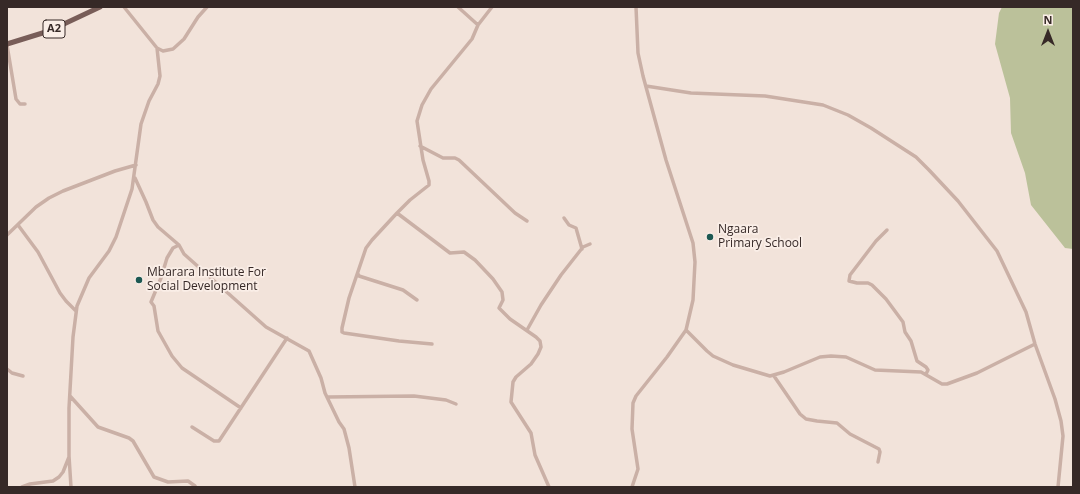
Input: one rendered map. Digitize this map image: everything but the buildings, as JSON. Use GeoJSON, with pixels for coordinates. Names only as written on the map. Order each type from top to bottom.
{"type":"FeatureCollection","features":[{"type":"Feature","properties":{"kind":"main road","name":"A2"},"geometry":{"type":"LineString","coordinates":[[7,44],[49,31],[100,7]]}},
{"type":"Feature","properties":{"kind":"street"},"geometry":{"type":"LineString","coordinates":[[71,487],[69,456],[70,396],[76,311],[89,278],[109,251],[116,237],[135,178],[141,124],[160,76],[157,48],[124,7]]}},
{"type":"Feature","properties":{"kind":"street"},"geometry":{"type":"LineString","coordinates":[[157,48],[163,50],[173,49],[184,39],[198,17],[208,7]]}},
{"type":"Feature","properties":{"kind":"street"},"geometry":{"type":"LineString","coordinates":[[458,7],[478,25]]}},
{"type":"Feature","properties":{"kind":"street"},"geometry":{"type":"LineString","coordinates":[[432,344],[399,341],[342,332],[343,320],[362,259],[372,240],[396,213],[429,183],[420,146],[417,121],[422,105],[431,89],[472,39],[478,25],[492,7]]}},
{"type":"Feature","properties":{"kind":"street"},"geometry":{"type":"LineString","coordinates":[[632,487],[638,469],[632,429],[633,403],[636,396],[686,330],[693,300],[695,252],[666,160],[638,53],[636,7]]}},
{"type":"Feature","properties":{"kind":"street"},"geometry":{"type":"LineString","coordinates":[[7,44],[16,98],[20,104],[25,104]]}},
{"type":"Feature","properties":{"kind":"street"},"geometry":{"type":"LineString","coordinates":[[646,86],[691,93],[765,96],[823,105],[848,115],[916,157],[958,201],[997,251],[1026,312],[1035,344],[1055,399],[1061,421],[1063,436],[1058,487]]}},
{"type":"Feature","properties":{"kind":"street"},"geometry":{"type":"LineString","coordinates":[[420,146],[443,158],[455,158],[459,160],[515,213],[527,221]]}},
{"type":"Feature","properties":{"kind":"street"},"geometry":{"type":"LineString","coordinates":[[7,235],[36,207],[49,198],[63,191],[136,165]]}},
{"type":"Feature","properties":{"kind":"street"},"geometry":{"type":"LineString","coordinates":[[135,178],[153,220],[158,227],[179,245],[184,254],[266,327],[309,351],[339,422],[344,429],[349,448],[355,487]]}},
{"type":"Feature","properties":{"kind":"street"},"geometry":{"type":"LineString","coordinates":[[396,213],[450,253],[464,252],[475,260],[493,279],[502,292],[503,300],[499,308],[510,319],[539,338],[541,347],[538,354],[513,382],[511,402],[531,433],[535,454],[549,487]]}},
{"type":"Feature","properties":{"kind":"street"},"geometry":{"type":"LineString","coordinates":[[564,218],[569,225],[576,228],[582,249]]}},
{"type":"Feature","properties":{"kind":"street"},"geometry":{"type":"LineString","coordinates":[[18,225],[38,252],[60,293],[76,311]]}},
{"type":"Feature","properties":{"kind":"street"},"geometry":{"type":"LineString","coordinates":[[887,230],[876,241],[850,275],[849,281],[857,284],[868,282],[886,299],[903,322],[905,332],[911,341],[918,361],[928,370],[926,374]]}},
{"type":"Feature","properties":{"kind":"street"},"geometry":{"type":"LineString","coordinates":[[527,330],[552,288],[582,249],[590,244]]}},
{"type":"Feature","properties":{"kind":"street"},"geometry":{"type":"LineString","coordinates":[[179,245],[173,248],[167,258],[151,302],[154,306],[158,331],[167,349],[182,368],[241,408]]}},
{"type":"Feature","properties":{"kind":"street"},"geometry":{"type":"LineString","coordinates":[[358,274],[360,276],[403,290],[417,300]]}},
{"type":"Feature","properties":{"kind":"street"},"geometry":{"type":"LineString","coordinates":[[686,330],[707,352],[713,356],[767,375],[774,376],[825,356],[846,357],[876,370],[921,372],[936,382],[942,384],[947,384],[977,373],[1035,344]]}},
{"type":"Feature","properties":{"kind":"street"},"geometry":{"type":"LineString","coordinates":[[192,427],[214,441],[219,441],[287,338]]}},
{"type":"Feature","properties":{"kind":"street"},"geometry":{"type":"LineString","coordinates":[[7,369],[12,373],[23,376]]}},
{"type":"Feature","properties":{"kind":"street"},"geometry":{"type":"LineString","coordinates":[[774,376],[800,414],[806,419],[837,423],[850,434],[879,449],[880,452],[878,462]]}},
{"type":"Feature","properties":{"kind":"street"},"geometry":{"type":"LineString","coordinates":[[70,396],[98,427],[129,438],[133,441],[154,477],[168,482],[188,482],[195,486]]}},
{"type":"Feature","properties":{"kind":"street"},"geometry":{"type":"LineString","coordinates":[[328,397],[414,396],[446,400],[456,404]]}},
{"type":"Feature","properties":{"kind":"street"},"geometry":{"type":"LineString","coordinates":[[22,487],[30,484],[53,481],[63,472],[69,456]]}},
{"type":"Feature","properties":{"kind":"green space"},"geometry":{"type":"Polygon","coordinates":[[[1002,7],[1073,7],[1073,249],[1065,248],[1031,205],[1025,173],[1011,133],[1010,98],[995,44],[999,13],[1002,7]]]}},
{"type":"Feature","properties":{"kind":"place","name":"Ngaara Primary School"},"geometry":{"type":"Point","coordinates":[710,237]}},
{"type":"Feature","properties":{"kind":"place","name":"Mbarara Institute For Social Development"},"geometry":{"type":"Point","coordinates":[139,280]}}]}
